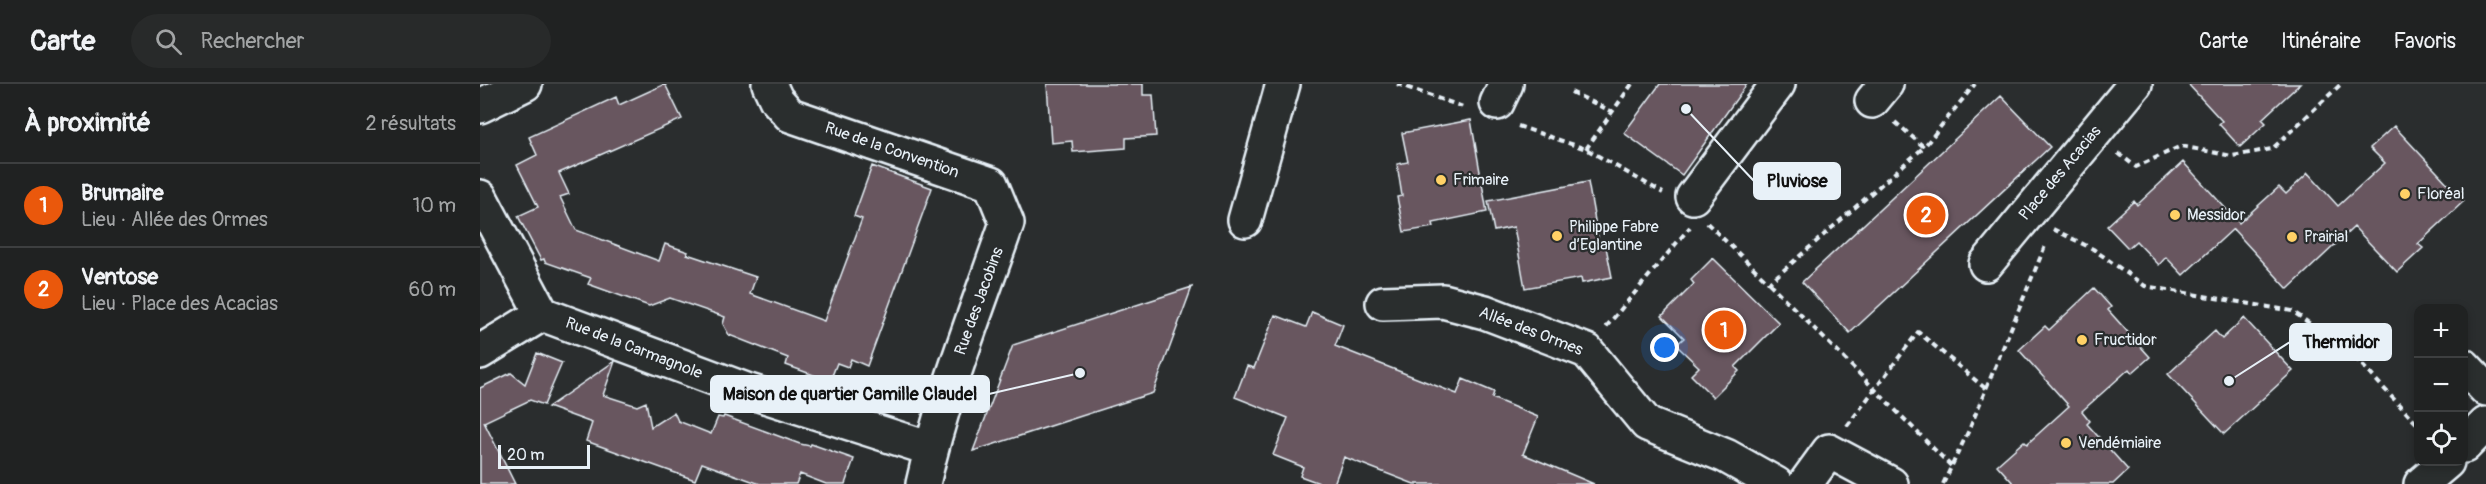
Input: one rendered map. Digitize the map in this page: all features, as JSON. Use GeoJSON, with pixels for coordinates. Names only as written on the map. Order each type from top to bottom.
{"type":"FeatureCollection","features":[{"type":"Feature","properties":{"kind":"street"},"geometry":{"type":"LineString","coordinates":[[480,106],[525,84]]}},
{"type":"Feature","properties":{"kind":"street","name":"Rue de la Convention"},"geometry":{"type":"LineString","coordinates":[[770,84],[776,99],[790,115],[991,184],[1007,223]]}},
{"type":"Feature","properties":{"kind":"street"},"geometry":{"type":"LineString","coordinates":[[1245,220],[1283,84]]}},
{"type":"Feature","properties":{"kind":"street"},"geometry":{"type":"LineString","coordinates":[[1690,202],[1778,84]]}},
{"type":"Feature","properties":{"kind":"street","name":"Place des Acacias"},"geometry":{"type":"LineString","coordinates":[[1986,264],[2135,84]]}},
{"type":"Feature","properties":{"kind":"street"},"geometry":{"type":"LineString","coordinates":[[480,197],[542,314],[480,352]]}},
{"type":"Feature","properties":{"kind":"street","name":"Rue des Jacobins"},"geometry":{"type":"LineString","coordinates":[[923,484],[961,349],[1007,223]]}},
{"type":"Feature","properties":{"kind":"street","name":"Allée des Ormes"},"geometry":{"type":"LineString","coordinates":[[1383,303],[1443,301],[1485,312],[1587,351],[1647,424],[1726,456],[1776,484]]}},
{"type":"Feature","properties":{"kind":"street","name":"Rue de la Carmagnole"},"geometry":{"type":"LineString","coordinates":[[542,314],[746,390],[931,449]]}},
{"type":"Feature","properties":{"kind":"street"},"geometry":{"type":"LineString","coordinates":[[2468,371],[2486,389]]}},
{"type":"Feature","properties":{"kind":"street"},"geometry":{"type":"LineString","coordinates":[[2468,441],[2486,424]]}},
{"type":"Feature","properties":{"kind":"street"},"geometry":{"type":"LineString","coordinates":[[1805,484],[1829,452],[1891,484]]}},
{"type":"Feature","properties":{"kind":"street"},"geometry":{"type":"LineString","coordinates":[[2421,484],[2442,466]]}},
{"type":"Feature","properties":{"kind":"path"},"geometry":{"type":"LineString","coordinates":[[1397,84],[1496,105],[1690,202],[1951,466]]}},
{"type":"Feature","properties":{"kind":"path"},"geometry":{"type":"LineString","coordinates":[[1586,148],[1632,84]]}},
{"type":"Feature","properties":{"kind":"path"},"geometry":{"type":"LineString","coordinates":[[1769,283],[1924,147],[1975,84]]}},
{"type":"Feature","properties":{"kind":"path"},"geometry":{"type":"LineString","coordinates":[[2093,133],[2136,167],[2181,146],[2232,156],[2272,149],[2342,84]]}},
{"type":"Feature","properties":{"kind":"path"},"geometry":{"type":"LineString","coordinates":[[1571,92],[1612,112]]}},
{"type":"Feature","properties":{"kind":"path"},"geometry":{"type":"LineString","coordinates":[[1879,93],[1924,147]]}},
{"type":"Feature","properties":{"kind":"path"},"geometry":{"type":"LineString","coordinates":[[1943,484],[1986,389],[2056,218]]}},
{"type":"Feature","properties":{"kind":"path"},"geometry":{"type":"LineString","coordinates":[[2052,229],[2093,249],[2145,286],[2292,312],[2349,351],[2414,421]]}},
{"type":"Feature","properties":{"kind":"path"},"geometry":{"type":"LineString","coordinates":[[1829,452],[1918,332],[1986,389]]}},
{"type":"Feature","properties":{"kind":"building"},"geometry":{"type":"Polygon","coordinates":[[[665,84],[682,119],[559,173],[569,194],[560,197],[576,230],[659,261],[665,244],[688,252],[687,254],[756,277],[750,294],[824,321],[862,219],[854,216],[872,166],[932,188],[867,366],[851,359],[848,367],[837,363],[830,381],[786,365],[788,358],[729,335],[723,324],[725,317],[670,298],[649,306],[588,284],[591,278],[545,262],[544,259],[541,260],[518,216],[538,207],[517,165],[537,155],[529,137],[616,97],[619,105],[665,84]]]}},
{"type":"Feature","properties":{"kind":"building"},"geometry":{"type":"Polygon","coordinates":[[[1047,84],[1143,84],[1143,95],[1153,95],[1156,136],[1126,138],[1126,148],[1073,152],[1072,141],[1051,143],[1047,84]]]}},
{"type":"Feature","properties":{"kind":"building"},"geometry":{"type":"Polygon","coordinates":[[[1660,84],[1747,84],[1682,175],[1624,133],[1660,84]]]}},
{"type":"Feature","properties":{"kind":"building"},"geometry":{"type":"Polygon","coordinates":[[[2188,84],[2300,84],[2262,119],[2266,123],[2240,147],[2219,124],[2222,121],[2188,84]]]}},
{"type":"Feature","properties":{"kind":"building"},"geometry":{"type":"Polygon","coordinates":[[[2001,96],[2050,147],[1850,333],[1802,282],[2001,96]]]}},
{"type":"Feature","properties":{"kind":"building","name":"Frimaire"},"geometry":{"type":"Polygon","coordinates":[[[1471,120],[1487,212],[1433,223],[1434,227],[1404,232],[1397,197],[1402,196],[1397,164],[1408,162],[1402,133],[1471,120]]]}},
{"type":"Feature","properties":{"kind":"building"},"geometry":{"type":"Polygon","coordinates":[[[2394,126],[2464,201],[2418,244],[2423,248],[2397,272],[2354,227],[2288,289],[2233,229],[2183,275],[2166,257],[2159,265],[2136,241],[2128,248],[2107,226],[2134,201],[2137,205],[2183,162],[2239,223],[2279,187],[2286,194],[2308,173],[2338,206],[2385,163],[2370,148],[2394,126]]]}},
{"type":"Feature","properties":{"kind":"building","name":"Philippe Fabre d’Eglantine"},"geometry":{"type":"Polygon","coordinates":[[[1588,182],[1599,243],[1605,242],[1612,277],[1582,283],[1581,278],[1525,288],[1514,227],[1494,231],[1488,201],[1588,182]]]}},
{"type":"Feature","properties":{"kind":"building"},"geometry":{"type":"Polygon","coordinates":[[[1713,258],[1779,323],[1735,367],[1739,371],[1713,397],[1691,375],[1699,367],[1676,345],[1684,338],[1662,316],[1694,284],[1691,280],[1713,258]]]}},
{"type":"Feature","properties":{"kind":"building"},"geometry":{"type":"Polygon","coordinates":[[[1192,287],[1153,393],[973,451],[1013,345],[1192,287]]]}},
{"type":"Feature","properties":{"kind":"building"},"geometry":{"type":"Polygon","coordinates":[[[2094,288],[2111,307],[2108,310],[2150,357],[2132,373],[2129,369],[2082,411],[2090,421],[2087,424],[2128,470],[2113,484],[2014,484],[1997,465],[2024,441],[2027,444],[2069,406],[2019,350],[2045,326],[2049,330],[2094,288]]]}},
{"type":"Feature","properties":{"kind":"building"},"geometry":{"type":"Polygon","coordinates":[[[1312,312],[1343,325],[1335,346],[1457,394],[1463,379],[1494,392],[1492,398],[1538,417],[1523,454],[1594,484],[1414,484],[1344,457],[1334,484],[1322,484],[1300,476],[1303,467],[1273,455],[1288,418],[1235,397],[1247,366],[1254,368],[1275,315],[1306,327],[1312,312]]]}},
{"type":"Feature","properties":{"kind":"building"},"geometry":{"type":"Polygon","coordinates":[[[2244,318],[2293,371],[2224,434],[2168,374],[2215,331],[2222,339],[2244,318]]]}},
{"type":"Feature","properties":{"kind":"building"},"geometry":{"type":"Polygon","coordinates":[[[537,353],[562,363],[544,405],[530,400],[484,422],[515,484],[480,484],[480,388],[511,373],[525,384],[537,353]]]}},
{"type":"Feature","properties":{"kind":"building"},"geometry":{"type":"Polygon","coordinates":[[[615,361],[603,395],[637,406],[646,402],[651,427],[674,412],[678,421],[711,434],[718,417],[723,418],[724,416],[800,444],[810,446],[811,444],[854,459],[845,484],[826,484],[800,474],[796,484],[760,484],[702,463],[695,480],[586,441],[592,423],[548,407],[615,361]]]}},
{"type":"Feature","properties":{"kind":"place","name":"Pluviose"},"geometry":{"type":"Point","coordinates":[1686,109]}},
{"type":"Feature","properties":{"kind":"place","name":"Frimaire"},"geometry":{"type":"Point","coordinates":[1441,180]}},
{"type":"Feature","properties":{"kind":"place","name":"Floréal"},"geometry":{"type":"Point","coordinates":[2405,194]}},
{"type":"Feature","properties":{"kind":"place","name":"Ventose"},"geometry":{"type":"Point","coordinates":[1926,215]}},
{"type":"Feature","properties":{"kind":"place","name":"Messidor"},"geometry":{"type":"Point","coordinates":[2175,215]}},
{"type":"Feature","properties":{"kind":"place","name":"Philippe Fabre d’Eglantine"},"geometry":{"type":"Point","coordinates":[1557,236]}},
{"type":"Feature","properties":{"kind":"place","name":"Prairial"},"geometry":{"type":"Point","coordinates":[2292,237]}},
{"type":"Feature","properties":{"kind":"place","name":"Brumaire"},"geometry":{"type":"Point","coordinates":[1724,330]}},
{"type":"Feature","properties":{"kind":"place","name":"Fructidor"},"geometry":{"type":"Point","coordinates":[2082,340]}},
{"type":"Feature","properties":{"kind":"place","name":"Maison de quartier Camille Claudel"},"geometry":{"type":"Point","coordinates":[1080,373]}},
{"type":"Feature","properties":{"kind":"place","name":"Thermidor"},"geometry":{"type":"Point","coordinates":[2229,381]}},
{"type":"Feature","properties":{"kind":"place","name":"Vendémiaire"},"geometry":{"type":"Point","coordinates":[2066,443]}}]}
